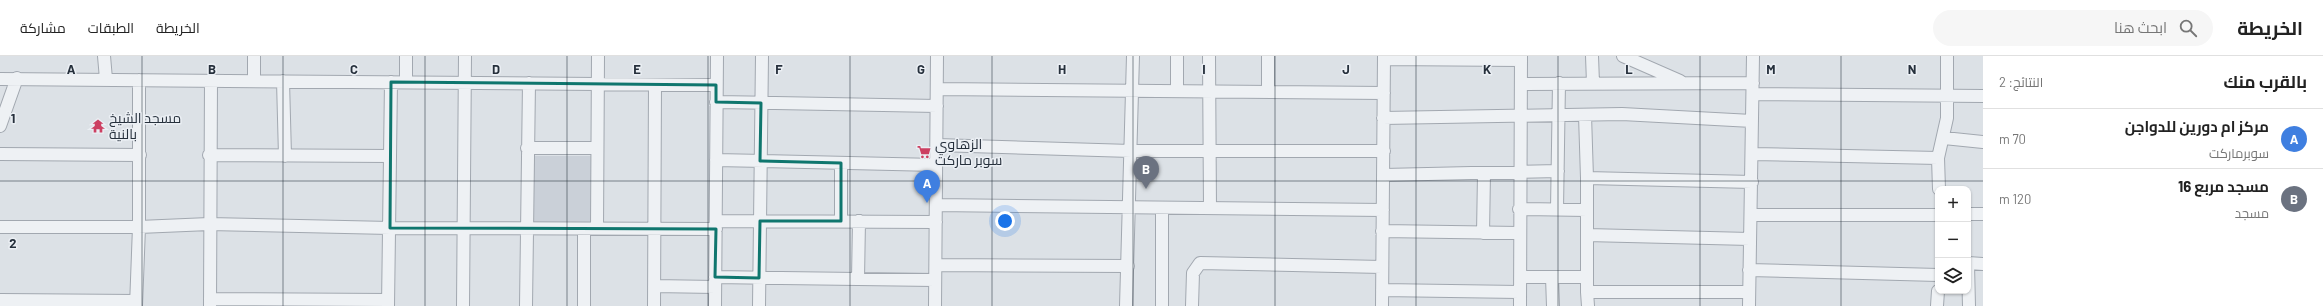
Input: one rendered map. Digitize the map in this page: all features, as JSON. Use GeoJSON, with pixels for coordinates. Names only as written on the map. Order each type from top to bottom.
{"type":"FeatureCollection","features":[{"type":"Feature","properties":{"kind":"street"},"geometry":{"type":"LineString","coordinates":[[104,56],[106,79]]}},
{"type":"Feature","properties":{"kind":"street"},"geometry":{"type":"LineString","coordinates":[[254,56],[254,81]]}},
{"type":"Feature","properties":{"kind":"street"},"geometry":{"type":"LineString","coordinates":[[406,56],[406,82]]}},
{"type":"Feature","properties":{"kind":"street"},"geometry":{"type":"LineString","coordinates":[[463,306],[465,56]]}},
{"type":"Feature","properties":{"kind":"street"},"geometry":{"type":"LineString","coordinates":[[598,56],[598,228]]}},
{"type":"Feature","properties":{"kind":"street"},"geometry":{"type":"LineString","coordinates":[[715,306],[717,56]]}},
{"type":"Feature","properties":{"kind":"street"},"geometry":{"type":"LineString","coordinates":[[759,306],[762,56]]}},
{"type":"Feature","properties":{"kind":"street"},"geometry":{"type":"LineString","coordinates":[[935,306],[937,56]]}},
{"type":"Feature","properties":{"kind":"street"},"geometry":{"type":"LineString","coordinates":[[1126,306],[1130,208],[1133,56]]}},
{"type":"Feature","properties":{"kind":"street"},"geometry":{"type":"LineString","coordinates":[[1177,56],[1177,91]]}},
{"type":"Feature","properties":{"kind":"street"},"geometry":{"type":"LineString","coordinates":[[1209,56],[1208,151],[1210,208]]}},
{"type":"Feature","properties":{"kind":"street"},"geometry":{"type":"LineString","coordinates":[[1268,56],[1268,92]]}},
{"type":"Feature","properties":{"kind":"street"},"geometry":{"type":"LineString","coordinates":[[1592,56],[1593,83]]}},
{"type":"Feature","properties":{"kind":"street"},"geometry":{"type":"LineString","coordinates":[[1623,56],[1683,83]]}},
{"type":"Feature","properties":{"kind":"street"},"geometry":{"type":"LineString","coordinates":[[1749,306],[1748,292],[1752,182],[1753,56]]}},
{"type":"Feature","properties":{"kind":"street"},"geometry":{"type":"LineString","coordinates":[[1939,186],[1938,158],[1944,138],[1947,118],[1947,56]]}},
{"type":"Feature","properties":{"kind":"street"},"geometry":{"type":"LineString","coordinates":[[1382,306],[1384,58],[1521,58],[1519,209],[1520,306]]}},
{"type":"Feature","properties":{"kind":"street"},"geometry":{"type":"LineString","coordinates":[[0,78],[716,85]]}},
{"type":"Feature","properties":{"kind":"street"},"geometry":{"type":"LineString","coordinates":[[0,126],[17,78]]}},
{"type":"Feature","properties":{"kind":"street"},"geometry":{"type":"LineString","coordinates":[[0,300],[38,303],[136,304],[140,155],[139,80]]}},
{"type":"Feature","properties":{"kind":"street"},"geometry":{"type":"LineString","coordinates":[[211,80],[209,155],[210,302],[388,303],[390,228],[390,82]]}},
{"type":"Feature","properties":{"kind":"street"},"geometry":{"type":"LineString","coordinates":[[283,81],[285,156]]}},
{"type":"Feature","properties":{"kind":"street"},"geometry":{"type":"LineString","coordinates":[[1557,209],[1559,83]]}},
{"type":"Feature","properties":{"kind":"street"},"geometry":{"type":"LineString","coordinates":[[1521,84],[1683,83],[1753,89],[1983,96]]}},
{"type":"Feature","properties":{"kind":"street"},"geometry":{"type":"LineString","coordinates":[[526,306],[529,84]]}},
{"type":"Feature","properties":{"kind":"street"},"geometry":{"type":"LineString","coordinates":[[654,306],[653,229],[655,85]]}},
{"type":"Feature","properties":{"kind":"street"},"geometry":{"type":"LineString","coordinates":[[937,89],[1384,93]]}},
{"type":"Feature","properties":{"kind":"street"},"geometry":{"type":"LineString","coordinates":[[716,102],[937,106]]}},
{"type":"Feature","properties":{"kind":"street"},"geometry":{"type":"LineString","coordinates":[[1383,118],[1622,114],[1752,121]]}},
{"type":"Feature","properties":{"kind":"street"},"geometry":{"type":"LineString","coordinates":[[1585,115],[1588,306]]}},
{"type":"Feature","properties":{"kind":"street"},"geometry":{"type":"LineString","coordinates":[[1944,138],[1983,142]]}},
{"type":"Feature","properties":{"kind":"street"},"geometry":{"type":"LineString","coordinates":[[937,145],[1131,151],[1384,151]]}},
{"type":"Feature","properties":{"kind":"street"},"geometry":{"type":"LineString","coordinates":[[527,148],[597,148]]}},
{"type":"Feature","properties":{"kind":"street"},"geometry":{"type":"LineString","coordinates":[[0,154],[140,155]]}},
{"type":"Feature","properties":{"kind":"street"},"geometry":{"type":"LineString","coordinates":[[1752,154],[1938,158]]}},
{"type":"Feature","properties":{"kind":"street"},"geometry":{"type":"LineString","coordinates":[[209,155],[390,156]]}},
{"type":"Feature","properties":{"kind":"street"},"geometry":{"type":"LineString","coordinates":[[716,160],[936,165]]}},
{"type":"Feature","properties":{"kind":"street"},"geometry":{"type":"LineString","coordinates":[[841,163],[841,221]]}},
{"type":"Feature","properties":{"kind":"street"},"geometry":{"type":"LineString","coordinates":[[1384,175],[1484,174],[1558,171]]}},
{"type":"Feature","properties":{"kind":"street"},"geometry":{"type":"LineString","coordinates":[[1483,233],[1484,174]]}},
{"type":"Feature","properties":{"kind":"street"},"geometry":{"type":"LineString","coordinates":[[1587,178],[1752,182]]}},
{"type":"Feature","properties":{"kind":"street"},"geometry":{"type":"LineString","coordinates":[[936,205],[1383,210]]}},
{"type":"Feature","properties":{"kind":"street"},"geometry":{"type":"LineString","coordinates":[[1162,208],[1162,306]]}},
{"type":"Feature","properties":{"kind":"street"},"geometry":{"type":"LineString","coordinates":[[1519,209],[1587,210]]}},
{"type":"Feature","properties":{"kind":"street"},"geometry":{"type":"LineString","coordinates":[[1971,214],[1983,214]]}},
{"type":"Feature","properties":{"kind":"street"},"geometry":{"type":"LineString","coordinates":[[1751,215],[1935,215]]}},
{"type":"Feature","properties":{"kind":"street"},"geometry":{"type":"LineString","coordinates":[[0,227],[139,227],[209,224],[390,228],[464,227],[653,229],[760,221],[936,222]]}},
{"type":"Feature","properties":{"kind":"street"},"geometry":{"type":"LineString","coordinates":[[858,279],[859,221]]}},
{"type":"Feature","properties":{"kind":"street"},"geometry":{"type":"LineString","coordinates":[[584,229],[584,306]]}},
{"type":"Feature","properties":{"kind":"street"},"geometry":{"type":"LineString","coordinates":[[1382,231],[1519,233]]}},
{"type":"Feature","properties":{"kind":"street"},"geometry":{"type":"LineString","coordinates":[[1586,236],[1750,239]]}},
{"type":"Feature","properties":{"kind":"street"},"geometry":{"type":"LineString","coordinates":[[1192,306],[1193,273],[1200,263],[1382,267]]}},
{"type":"Feature","properties":{"kind":"street"},"geometry":{"type":"LineString","coordinates":[[1971,264],[1983,264]]}},
{"type":"Feature","properties":{"kind":"street"},"geometry":{"type":"LineString","coordinates":[[936,265],[1128,266]]}},
{"type":"Feature","properties":{"kind":"street"},"geometry":{"type":"LineString","coordinates":[[1749,270],[1935,275]]}},
{"type":"Feature","properties":{"kind":"street"},"geometry":{"type":"LineString","coordinates":[[1520,277],[1587,277]]}},
{"type":"Feature","properties":{"kind":"street"},"geometry":{"type":"LineString","coordinates":[[1552,277],[1553,306]]}},
{"type":"Feature","properties":{"kind":"street"},"geometry":{"type":"LineString","coordinates":[[654,286],[759,278],[936,280]]}},
{"type":"Feature","properties":{"kind":"street"},"geometry":{"type":"LineString","coordinates":[[1382,290],[1520,292]]}},
{"type":"Feature","properties":{"kind":"street"},"geometry":{"type":"LineString","coordinates":[[1587,292],[1748,292]]}},
{"type":"Feature","properties":{"kind":"street"},"geometry":{"type":"LineString","coordinates":[[1937,306],[1938,294]]}},
{"type":"Feature","properties":{"kind":"street"},"geometry":{"type":"LineString","coordinates":[[1969,294],[1969,306]]}},
{"type":"Feature","properties":{"kind":"highlighted area"},"geometry":{"type":"Polygon","coordinates":[[[391,82],[716,85],[716,102],[761,103],[760,161],[841,163],[841,221],[760,221],[759,278],[715,277],[716,229],[390,228],[391,82]]]}},
{"type":"Feature","properties":{"kind":"shaded area"},"geometry":{"type":"Polygon","coordinates":[[[533,156],[593,156],[592,223],[532,223],[533,156]]]}},
{"type":"Feature","properties":{"kind":"place","name":"مسجد الشيخ بالنية"},"geometry":{"type":"Point","coordinates":[98,126]}},
{"type":"Feature","properties":{"kind":"place","name":"الزهاوي سوبر ماركت"},"geometry":{"type":"Point","coordinates":[924,152]}},
{"type":"Feature","properties":{"kind":"place","name":"مسجد مربع 16"},"geometry":{"type":"Point","coordinates":[1146,189]}},
{"type":"Feature","properties":{"kind":"place","name":"مركز ام دورين للدواجن"},"geometry":{"type":"Point","coordinates":[927,203]}}]}
